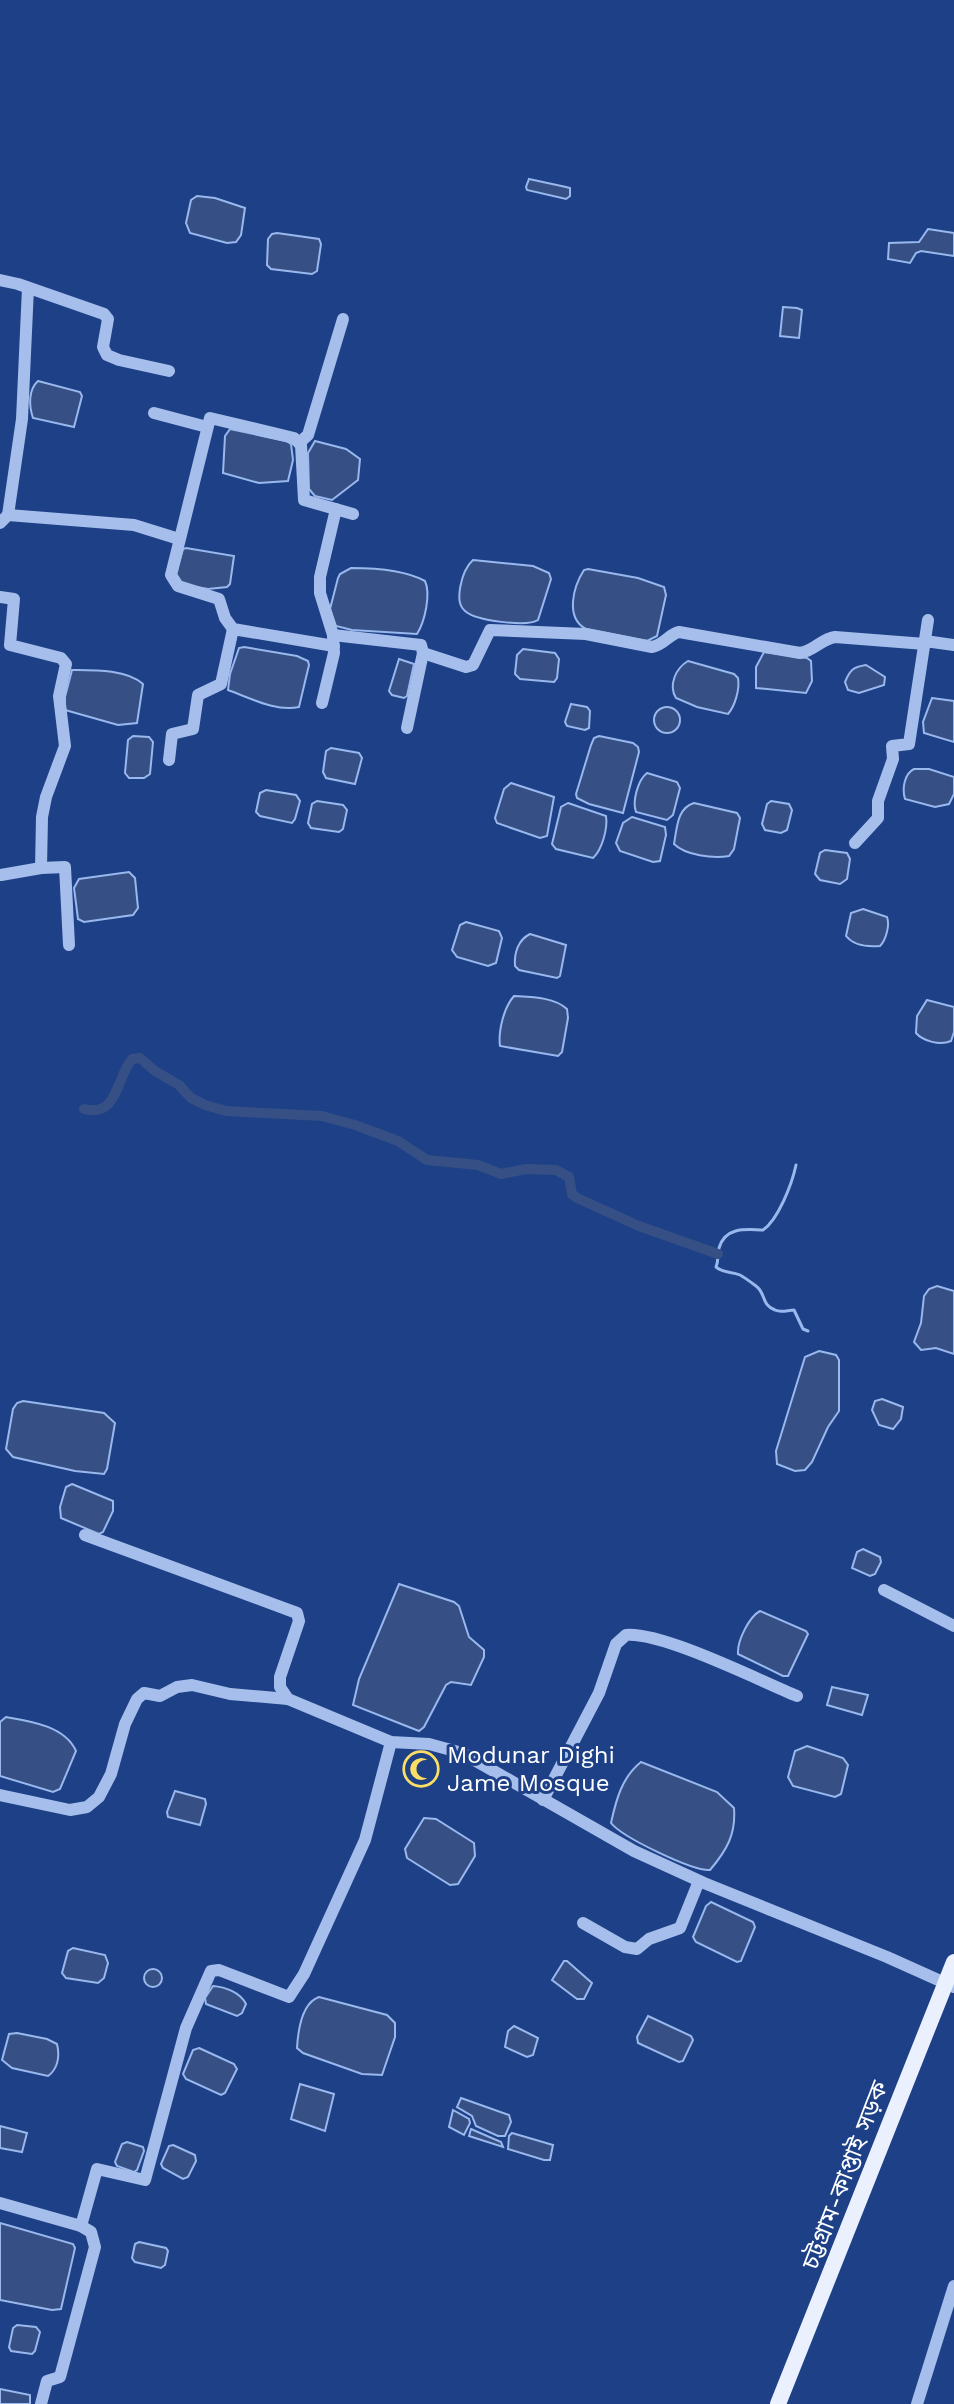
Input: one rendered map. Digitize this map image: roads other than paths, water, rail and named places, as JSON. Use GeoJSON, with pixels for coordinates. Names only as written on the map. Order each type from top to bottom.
{"type":"FeatureCollection","features":[{"type":"Feature","properties":{"kind":"main road","name":"চট্টগ্রাম-কাপ্তাই সড়ক"},"geometry":{"type":"LineString","coordinates":[[778,2404],[950,1985],[954,1962]]}},
{"type":"Feature","properties":{"kind":"street"},"geometry":{"type":"LineString","coordinates":[[0,280],[107,316],[103,347],[110,357],[169,371]]}},
{"type":"Feature","properties":{"kind":"street"},"geometry":{"type":"LineString","coordinates":[[28,288],[22,419],[4,519],[134,525],[179,539]]}},
{"type":"Feature","properties":{"kind":"street"},"geometry":{"type":"LineString","coordinates":[[299,443],[308,435],[343,319]]}},
{"type":"Feature","properties":{"kind":"street"},"geometry":{"type":"LineString","coordinates":[[154,413],[207,427]]}},
{"type":"Feature","properties":{"kind":"street"},"geometry":{"type":"LineString","coordinates":[[299,443],[287,435],[210,418],[171,575],[178,586],[219,599],[225,618],[233,629],[333,641],[421,645],[423,653],[407,728]]}},
{"type":"Feature","properties":{"kind":"street"},"geometry":{"type":"LineString","coordinates":[[299,443],[304,500],[353,514]]}},
{"type":"Feature","properties":{"kind":"street"},"geometry":{"type":"LineString","coordinates":[[322,703],[333,641],[324,612],[320,577],[336,509]]}},
{"type":"Feature","properties":{"kind":"street"},"geometry":{"type":"LineString","coordinates":[[0,597],[14,599],[10,645],[61,658],[66,664],[59,696],[65,746],[44,807],[41,868]]}},
{"type":"Feature","properties":{"kind":"street"},"geometry":{"type":"LineString","coordinates":[[855,843],[878,818],[878,801],[891,766],[892,746],[909,744],[928,620]]}},
{"type":"Feature","properties":{"kind":"street"},"geometry":{"type":"LineString","coordinates":[[169,760],[172,734],[193,729],[198,695],[221,684],[233,629]]}},
{"type":"Feature","properties":{"kind":"street"},"geometry":{"type":"LineString","coordinates":[[423,653],[466,667],[473,665],[490,630],[586,634],[652,647],[660,646],[679,632],[800,653],[809,651],[827,638],[835,637],[954,645]]}},
{"type":"Feature","properties":{"kind":"street"},"geometry":{"type":"LineString","coordinates":[[1,875],[65,867],[69,945]]}},
{"type":"Feature","properties":{"kind":"street"},"geometry":{"type":"LineString","coordinates":[[85,1535],[297,1613],[299,1621],[280,1683],[288,1699]]}},
{"type":"Feature","properties":{"kind":"street"},"geometry":{"type":"LineString","coordinates":[[884,1590],[954,1626]]}},
{"type":"Feature","properties":{"kind":"street"},"geometry":{"type":"LineString","coordinates":[[543,1800],[599,1693],[616,1644],[626,1635],[644,1635],[676,1646],[797,1696]]}},
{"type":"Feature","properties":{"kind":"street"},"geometry":{"type":"LineString","coordinates":[[0,1795],[70,1810],[87,1807],[99,1797],[111,1774],[125,1724],[137,1699],[144,1693],[157,1696],[177,1687],[192,1685],[230,1694],[288,1699],[391,1742],[429,1744],[462,1753],[624,1846],[699,1881],[950,1985]]}},
{"type":"Feature","properties":{"kind":"street"},"geometry":{"type":"LineString","coordinates":[[81,2226],[97,2169],[145,2180],[186,2028],[211,1971],[219,1970],[289,1997],[304,1974],[365,1840],[391,1742]]}},
{"type":"Feature","properties":{"kind":"street"},"geometry":{"type":"LineString","coordinates":[[583,1923],[625,1947],[637,1949],[649,1939],[680,1928],[699,1881]]}},
{"type":"Feature","properties":{"kind":"street"},"geometry":{"type":"LineString","coordinates":[[0,2203],[81,2226],[91,2232],[95,2247],[60,2377],[47,2381],[41,2404]]}},
{"type":"Feature","properties":{"kind":"street"},"geometry":{"type":"LineString","coordinates":[[917,2404],[954,2286]]}},
{"type":"Feature","properties":{"kind":"water"},"geometry":{"type":"Polygon","coordinates":[[[529,179],[570,188],[570,196],[566,199],[527,190],[529,179]]]}},
{"type":"Feature","properties":{"kind":"water"},"geometry":{"type":"Polygon","coordinates":[[[197,196],[215,198],[245,208],[241,235],[236,242],[227,243],[190,233],[186,223],[191,200],[197,196]]]}},
{"type":"Feature","properties":{"kind":"water"},"geometry":{"type":"Polygon","coordinates":[[[928,229],[954,233],[954,256],[921,251],[910,263],[888,259],[889,243],[919,242],[928,229]]]}},
{"type":"Feature","properties":{"kind":"water"},"geometry":{"type":"Polygon","coordinates":[[[277,233],[319,239],[317,271],[312,274],[271,269],[267,265],[268,239],[277,233]]]}},
{"type":"Feature","properties":{"kind":"water"},"geometry":{"type":"Polygon","coordinates":[[[783,307],[802,310],[799,338],[780,336],[783,307]]]}},
{"type":"Feature","properties":{"kind":"water"},"geometry":{"type":"Polygon","coordinates":[[[38,381],[80,392],[82,396],[74,427],[33,418],[30,398],[38,381]]]}},
{"type":"Feature","properties":{"kind":"water"},"geometry":{"type":"Polygon","coordinates":[[[230,429],[291,444],[293,460],[288,481],[259,483],[223,473],[225,436],[230,429]]]}},
{"type":"Feature","properties":{"kind":"water"},"geometry":{"type":"Polygon","coordinates":[[[315,441],[346,449],[360,459],[358,480],[332,500],[315,496],[309,489],[308,453],[315,441]]]}},
{"type":"Feature","properties":{"kind":"water"},"geometry":{"type":"Polygon","coordinates":[[[183,549],[234,556],[230,584],[208,589],[180,584],[176,574],[183,549]]]}},
{"type":"Feature","properties":{"kind":"water"},"geometry":{"type":"Polygon","coordinates":[[[473,560],[533,566],[549,573],[551,579],[538,620],[502,622],[480,618],[465,611],[460,603],[460,588],[464,572],[473,560]]]}},
{"type":"Feature","properties":{"kind":"water"},"geometry":{"type":"Polygon","coordinates":[[[351,568],[399,572],[425,581],[426,608],[417,634],[352,630],[336,626],[330,609],[338,578],[351,568]]]}},
{"type":"Feature","properties":{"kind":"water"},"geometry":{"type":"Polygon","coordinates":[[[584,570],[638,578],[664,587],[666,595],[657,636],[647,641],[586,629],[579,624],[573,610],[574,593],[584,570]]]}},
{"type":"Feature","properties":{"kind":"water"},"geometry":{"type":"Polygon","coordinates":[[[239,648],[297,656],[308,661],[299,707],[272,706],[228,690],[239,648]]]}},
{"type":"Feature","properties":{"kind":"water"},"geometry":{"type":"Polygon","coordinates":[[[523,649],[555,653],[559,659],[554,682],[520,679],[515,674],[517,655],[523,649]]]}},
{"type":"Feature","properties":{"kind":"water"},"geometry":{"type":"Polygon","coordinates":[[[764,652],[811,661],[812,681],[806,693],[756,688],[756,667],[764,652]]]}},
{"type":"Feature","properties":{"kind":"water"},"geometry":{"type":"Polygon","coordinates":[[[399,659],[414,664],[404,698],[389,691],[399,659]]]}},
{"type":"Feature","properties":{"kind":"water"},"geometry":{"type":"Polygon","coordinates":[[[688,661],[734,674],[738,678],[736,697],[728,714],[697,707],[676,698],[674,677],[688,661]]]}},
{"type":"Feature","properties":{"kind":"water"},"geometry":{"type":"Polygon","coordinates":[[[866,665],[885,677],[884,685],[859,693],[848,690],[845,682],[850,672],[866,665]]]}},
{"type":"Feature","properties":{"kind":"water"},"geometry":{"type":"Polygon","coordinates":[[[72,670],[119,673],[143,684],[137,723],[118,725],[65,710],[72,670]]]}},
{"type":"Feature","properties":{"kind":"water"},"geometry":{"type":"Polygon","coordinates":[[[932,698],[954,701],[954,742],[924,733],[923,722],[932,698]]]}},
{"type":"Feature","properties":{"kind":"water"},"geometry":{"type":"Polygon","coordinates":[[[571,704],[587,707],[590,711],[589,728],[567,726],[565,722],[571,704]]]}},
{"type":"Feature","properties":{"kind":"water"},"geometry":{"type":"Polygon","coordinates":[[[667,707],[676,711],[680,720],[676,729],[667,733],[658,729],[654,720],[658,711],[667,707]]]}},
{"type":"Feature","properties":{"kind":"water"},"geometry":{"type":"Polygon","coordinates":[[[133,736],[149,737],[153,742],[150,774],[144,778],[129,778],[125,773],[128,740],[133,736]]]}},
{"type":"Feature","properties":{"kind":"water"},"geometry":{"type":"Polygon","coordinates":[[[599,736],[633,743],[638,747],[623,813],[577,798],[591,745],[594,738],[599,736]]]}},
{"type":"Feature","properties":{"kind":"water"},"geometry":{"type":"Polygon","coordinates":[[[331,748],[359,753],[362,758],[355,784],[326,778],[323,772],[326,751],[331,748]]]}},
{"type":"Feature","properties":{"kind":"water"},"geometry":{"type":"Polygon","coordinates":[[[914,769],[929,769],[954,777],[954,794],[949,804],[935,807],[905,799],[905,782],[914,769]]]}},
{"type":"Feature","properties":{"kind":"water"},"geometry":{"type":"Polygon","coordinates":[[[647,773],[677,782],[680,788],[673,815],[667,820],[636,812],[637,791],[647,773]]]}},
{"type":"Feature","properties":{"kind":"water"},"geometry":{"type":"Polygon","coordinates":[[[511,783],[554,797],[547,836],[540,838],[497,823],[495,818],[504,789],[511,783]]]}},
{"type":"Feature","properties":{"kind":"water"},"geometry":{"type":"Polygon","coordinates":[[[266,790],[296,795],[300,801],[292,823],[260,816],[256,812],[260,793],[266,790]]]}},
{"type":"Feature","properties":{"kind":"water"},"geometry":{"type":"Polygon","coordinates":[[[317,801],[343,805],[347,810],[343,829],[339,832],[311,828],[308,823],[312,804],[317,801]]]}},
{"type":"Feature","properties":{"kind":"water"},"geometry":{"type":"Polygon","coordinates":[[[771,801],[789,804],[792,810],[787,830],[781,833],[765,830],[762,824],[767,804],[771,801]]]}},
{"type":"Feature","properties":{"kind":"water"},"geometry":{"type":"Polygon","coordinates":[[[568,803],[606,816],[604,838],[593,858],[556,849],[552,844],[561,807],[568,803]]]}},
{"type":"Feature","properties":{"kind":"water"},"geometry":{"type":"Polygon","coordinates":[[[694,803],[737,813],[740,818],[734,849],[729,856],[700,855],[674,844],[681,814],[694,803]]]}},
{"type":"Feature","properties":{"kind":"water"},"geometry":{"type":"Polygon","coordinates":[[[632,817],[665,827],[660,861],[653,862],[620,851],[616,843],[623,823],[632,817]]]}},
{"type":"Feature","properties":{"kind":"water"},"geometry":{"type":"Polygon","coordinates":[[[825,850],[847,853],[850,859],[847,879],[840,884],[820,880],[815,874],[820,853],[825,850]]]}},
{"type":"Feature","properties":{"kind":"water"},"geometry":{"type":"Polygon","coordinates":[[[129,872],[135,878],[138,908],[133,915],[84,922],[78,919],[74,888],[79,879],[129,872]]]}},
{"type":"Feature","properties":{"kind":"water"},"geometry":{"type":"Polygon","coordinates":[[[863,909],[887,917],[887,932],[880,946],[862,945],[846,936],[851,913],[863,909]]]}},
{"type":"Feature","properties":{"kind":"water"},"geometry":{"type":"Polygon","coordinates":[[[466,922],[499,931],[502,938],[496,963],[488,966],[457,957],[452,950],[460,925],[466,922]]]}},
{"type":"Feature","properties":{"kind":"water"},"geometry":{"type":"Polygon","coordinates":[[[530,934],[566,945],[557,978],[519,970],[515,966],[518,947],[530,934]]]}},
{"type":"Feature","properties":{"kind":"water"},"geometry":{"type":"Polygon","coordinates":[[[514,996],[549,1000],[567,1009],[562,1052],[558,1056],[500,1046],[502,1020],[514,996]]]}},
{"type":"Feature","properties":{"kind":"water"},"geometry":{"type":"Polygon","coordinates":[[[927,1000],[954,1007],[951,1041],[932,1042],[916,1033],[917,1016],[927,1000]]]}},
{"type":"Feature","properties":{"kind":"water"},"geometry":{"type":"Polygon","coordinates":[[[937,1286],[954,1291],[954,1354],[936,1348],[921,1350],[914,1342],[921,1323],[924,1296],[929,1289],[937,1286]]]}},
{"type":"Feature","properties":{"kind":"water"},"geometry":{"type":"Polygon","coordinates":[[[819,1351],[836,1355],[839,1360],[839,1411],[812,1462],[805,1470],[795,1471],[777,1464],[776,1451],[805,1357],[819,1351]]]}},
{"type":"Feature","properties":{"kind":"water"},"geometry":{"type":"Polygon","coordinates":[[[882,1399],[903,1407],[901,1419],[893,1429],[879,1425],[872,1410],[875,1401],[882,1399]]]}},
{"type":"Feature","properties":{"kind":"water"},"geometry":{"type":"Polygon","coordinates":[[[23,1401],[104,1413],[115,1423],[104,1474],[13,1457],[6,1449],[13,1409],[23,1401]]]}},
{"type":"Feature","properties":{"kind":"water"},"geometry":{"type":"Polygon","coordinates":[[[72,1484],[113,1501],[113,1511],[103,1532],[99,1534],[61,1518],[60,1507],[66,1487],[72,1484]]]}},
{"type":"Feature","properties":{"kind":"water"},"geometry":{"type":"Polygon","coordinates":[[[863,1549],[880,1557],[875,1574],[870,1576],[852,1568],[857,1552],[863,1549]]]}},
{"type":"Feature","properties":{"kind":"water"},"geometry":{"type":"Polygon","coordinates":[[[399,1584],[454,1602],[459,1606],[469,1637],[484,1650],[484,1657],[471,1685],[451,1682],[446,1685],[419,1731],[353,1705],[359,1679],[399,1584]]]}},
{"type":"Feature","properties":{"kind":"water"},"geometry":{"type":"Polygon","coordinates":[[[760,1611],[808,1634],[788,1676],[738,1654],[744,1630],[760,1611]]]}},
{"type":"Feature","properties":{"kind":"water"},"geometry":{"type":"Polygon","coordinates":[[[832,1687],[868,1695],[862,1715],[827,1705],[832,1687]]]}},
{"type":"Feature","properties":{"kind":"water"},"geometry":{"type":"Polygon","coordinates":[[[6,1717],[46,1726],[71,1743],[76,1751],[60,1789],[53,1792],[0,1776],[0,1722],[6,1717]]]}},
{"type":"Feature","properties":{"kind":"water"},"geometry":{"type":"Polygon","coordinates":[[[807,1746],[843,1758],[848,1765],[841,1794],[835,1797],[793,1786],[788,1777],[795,1751],[807,1746]]]}},
{"type":"Feature","properties":{"kind":"water"},"geometry":{"type":"Polygon","coordinates":[[[641,1762],[717,1792],[734,1808],[729,1841],[710,1870],[688,1865],[658,1852],[611,1823],[624,1782],[641,1762]]]}},
{"type":"Feature","properties":{"kind":"water"},"geometry":{"type":"Polygon","coordinates":[[[175,1791],[205,1799],[200,1825],[168,1817],[175,1791]]]}},
{"type":"Feature","properties":{"kind":"water"},"geometry":{"type":"Polygon","coordinates":[[[424,1818],[436,1819],[474,1843],[475,1856],[458,1884],[450,1885],[407,1858],[405,1849],[424,1818]]]}},
{"type":"Feature","properties":{"kind":"water"},"geometry":{"type":"Polygon","coordinates":[[[711,1902],[753,1922],[755,1927],[741,1961],[737,1962],[696,1942],[693,1937],[706,1906],[711,1902]]]}},
{"type":"Feature","properties":{"kind":"water"},"geometry":{"type":"Polygon","coordinates":[[[73,1948],[105,1955],[108,1963],[104,1978],[98,1983],[66,1978],[62,1973],[68,1951],[73,1948]]]}},
{"type":"Feature","properties":{"kind":"water"},"geometry":{"type":"Polygon","coordinates":[[[564,1961],[592,1983],[584,1999],[577,1999],[552,1980],[564,1961]]]}},
{"type":"Feature","properties":{"kind":"water"},"geometry":{"type":"Polygon","coordinates":[[[149,1969],[157,1969],[162,1978],[160,1985],[149,1987],[144,1982],[144,1974],[149,1969]]]}},
{"type":"Feature","properties":{"kind":"water"},"geometry":{"type":"Polygon","coordinates":[[[213,1986],[240,1996],[246,2004],[242,2013],[237,2016],[206,2004],[205,1998],[213,1986]]]}},
{"type":"Feature","properties":{"kind":"water"},"geometry":{"type":"Polygon","coordinates":[[[319,1997],[387,2015],[395,2023],[395,2037],[382,2075],[362,2074],[303,2053],[297,2048],[305,2011],[319,1997]]]}},
{"type":"Feature","properties":{"kind":"water"},"geometry":{"type":"Polygon","coordinates":[[[648,2016],[691,2036],[693,2040],[683,2061],[679,2062],[638,2043],[637,2037],[648,2016]]]}},
{"type":"Feature","properties":{"kind":"water"},"geometry":{"type":"Polygon","coordinates":[[[514,2026],[538,2038],[533,2055],[527,2057],[505,2047],[508,2031],[514,2026]]]}},
{"type":"Feature","properties":{"kind":"water"},"geometry":{"type":"Polygon","coordinates":[[[17,2033],[57,2044],[57,2062],[48,2076],[12,2068],[2,2060],[9,2034],[17,2033]]]}},
{"type":"Feature","properties":{"kind":"water"},"geometry":{"type":"Polygon","coordinates":[[[199,2048],[234,2064],[237,2069],[225,2093],[221,2095],[186,2079],[183,2074],[193,2050],[199,2048]]]}},
{"type":"Feature","properties":{"kind":"water"},"geometry":{"type":"Polygon","coordinates":[[[300,2084],[334,2094],[325,2131],[291,2119],[300,2084]]]}},
{"type":"Feature","properties":{"kind":"water"},"geometry":{"type":"Polygon","coordinates":[[[461,2098],[509,2115],[511,2122],[505,2136],[476,2126],[472,2116],[457,2107],[461,2098]]]}},
{"type":"Feature","properties":{"kind":"water"},"geometry":{"type":"Polygon","coordinates":[[[453,2110],[469,2119],[464,2135],[449,2127],[453,2110]]]}},
{"type":"Feature","properties":{"kind":"water"},"geometry":{"type":"Polygon","coordinates":[[[0,2126],[27,2133],[22,2152],[0,2148],[0,2126]]]}},
{"type":"Feature","properties":{"kind":"water"},"geometry":{"type":"Polygon","coordinates":[[[471,2129],[501,2142],[503,2147],[469,2136],[471,2129]]]}},
{"type":"Feature","properties":{"kind":"water"},"geometry":{"type":"Polygon","coordinates":[[[512,2133],[553,2145],[550,2160],[508,2149],[512,2133]]]}},
{"type":"Feature","properties":{"kind":"water"},"geometry":{"type":"Polygon","coordinates":[[[127,2142],[143,2147],[144,2151],[134,2172],[117,2166],[115,2162],[122,2144],[127,2142]]]}},
{"type":"Feature","properties":{"kind":"water"},"geometry":{"type":"Polygon","coordinates":[[[169,2146],[195,2155],[196,2161],[188,2177],[183,2179],[161,2164],[169,2146]]]}},
{"type":"Feature","properties":{"kind":"water"},"geometry":{"type":"Polygon","coordinates":[[[0,2223],[73,2244],[75,2248],[61,2309],[0,2300],[0,2223]]]}},
{"type":"Feature","properties":{"kind":"water"},"geometry":{"type":"Polygon","coordinates":[[[139,2242],[166,2248],[165,2265],[161,2268],[135,2262],[132,2258],[135,2244],[139,2242]]]}},
{"type":"Feature","properties":{"kind":"water"},"geometry":{"type":"Polygon","coordinates":[[[17,2325],[36,2327],[40,2332],[32,2354],[11,2351],[13,2328],[17,2325]]]}},
{"type":"Feature","properties":{"kind":"water"},"geometry":{"type":"Polygon","coordinates":[[[0,2389],[30,2395],[30,2404],[0,2404],[0,2389]]]}},
{"type":"Feature","properties":{"kind":"waterway"},"geometry":{"type":"LineString","coordinates":[[84,1109],[104,1108],[115,1094],[132,1059],[140,1058],[179,1085],[191,1098],[226,1111],[322,1116],[398,1141],[427,1160],[478,1165],[501,1174],[526,1169],[556,1170],[569,1177],[572,1194],[577,1198],[639,1226],[718,1254]]}},
{"type":"Feature","properties":{"kind":"waterway"},"geometry":{"type":"LineString","coordinates":[[796,1165],[788,1191],[769,1225],[763,1230],[736,1231],[726,1236],[719,1248],[716,1267],[740,1275],[754,1285],[771,1308],[794,1310],[803,1329],[808,1331]]}},
{"type":"Feature","properties":{"kind":"place","name":"Modunar Dighi Jame Mosque"},"geometry":{"type":"Point","coordinates":[421,1769]}}]}
